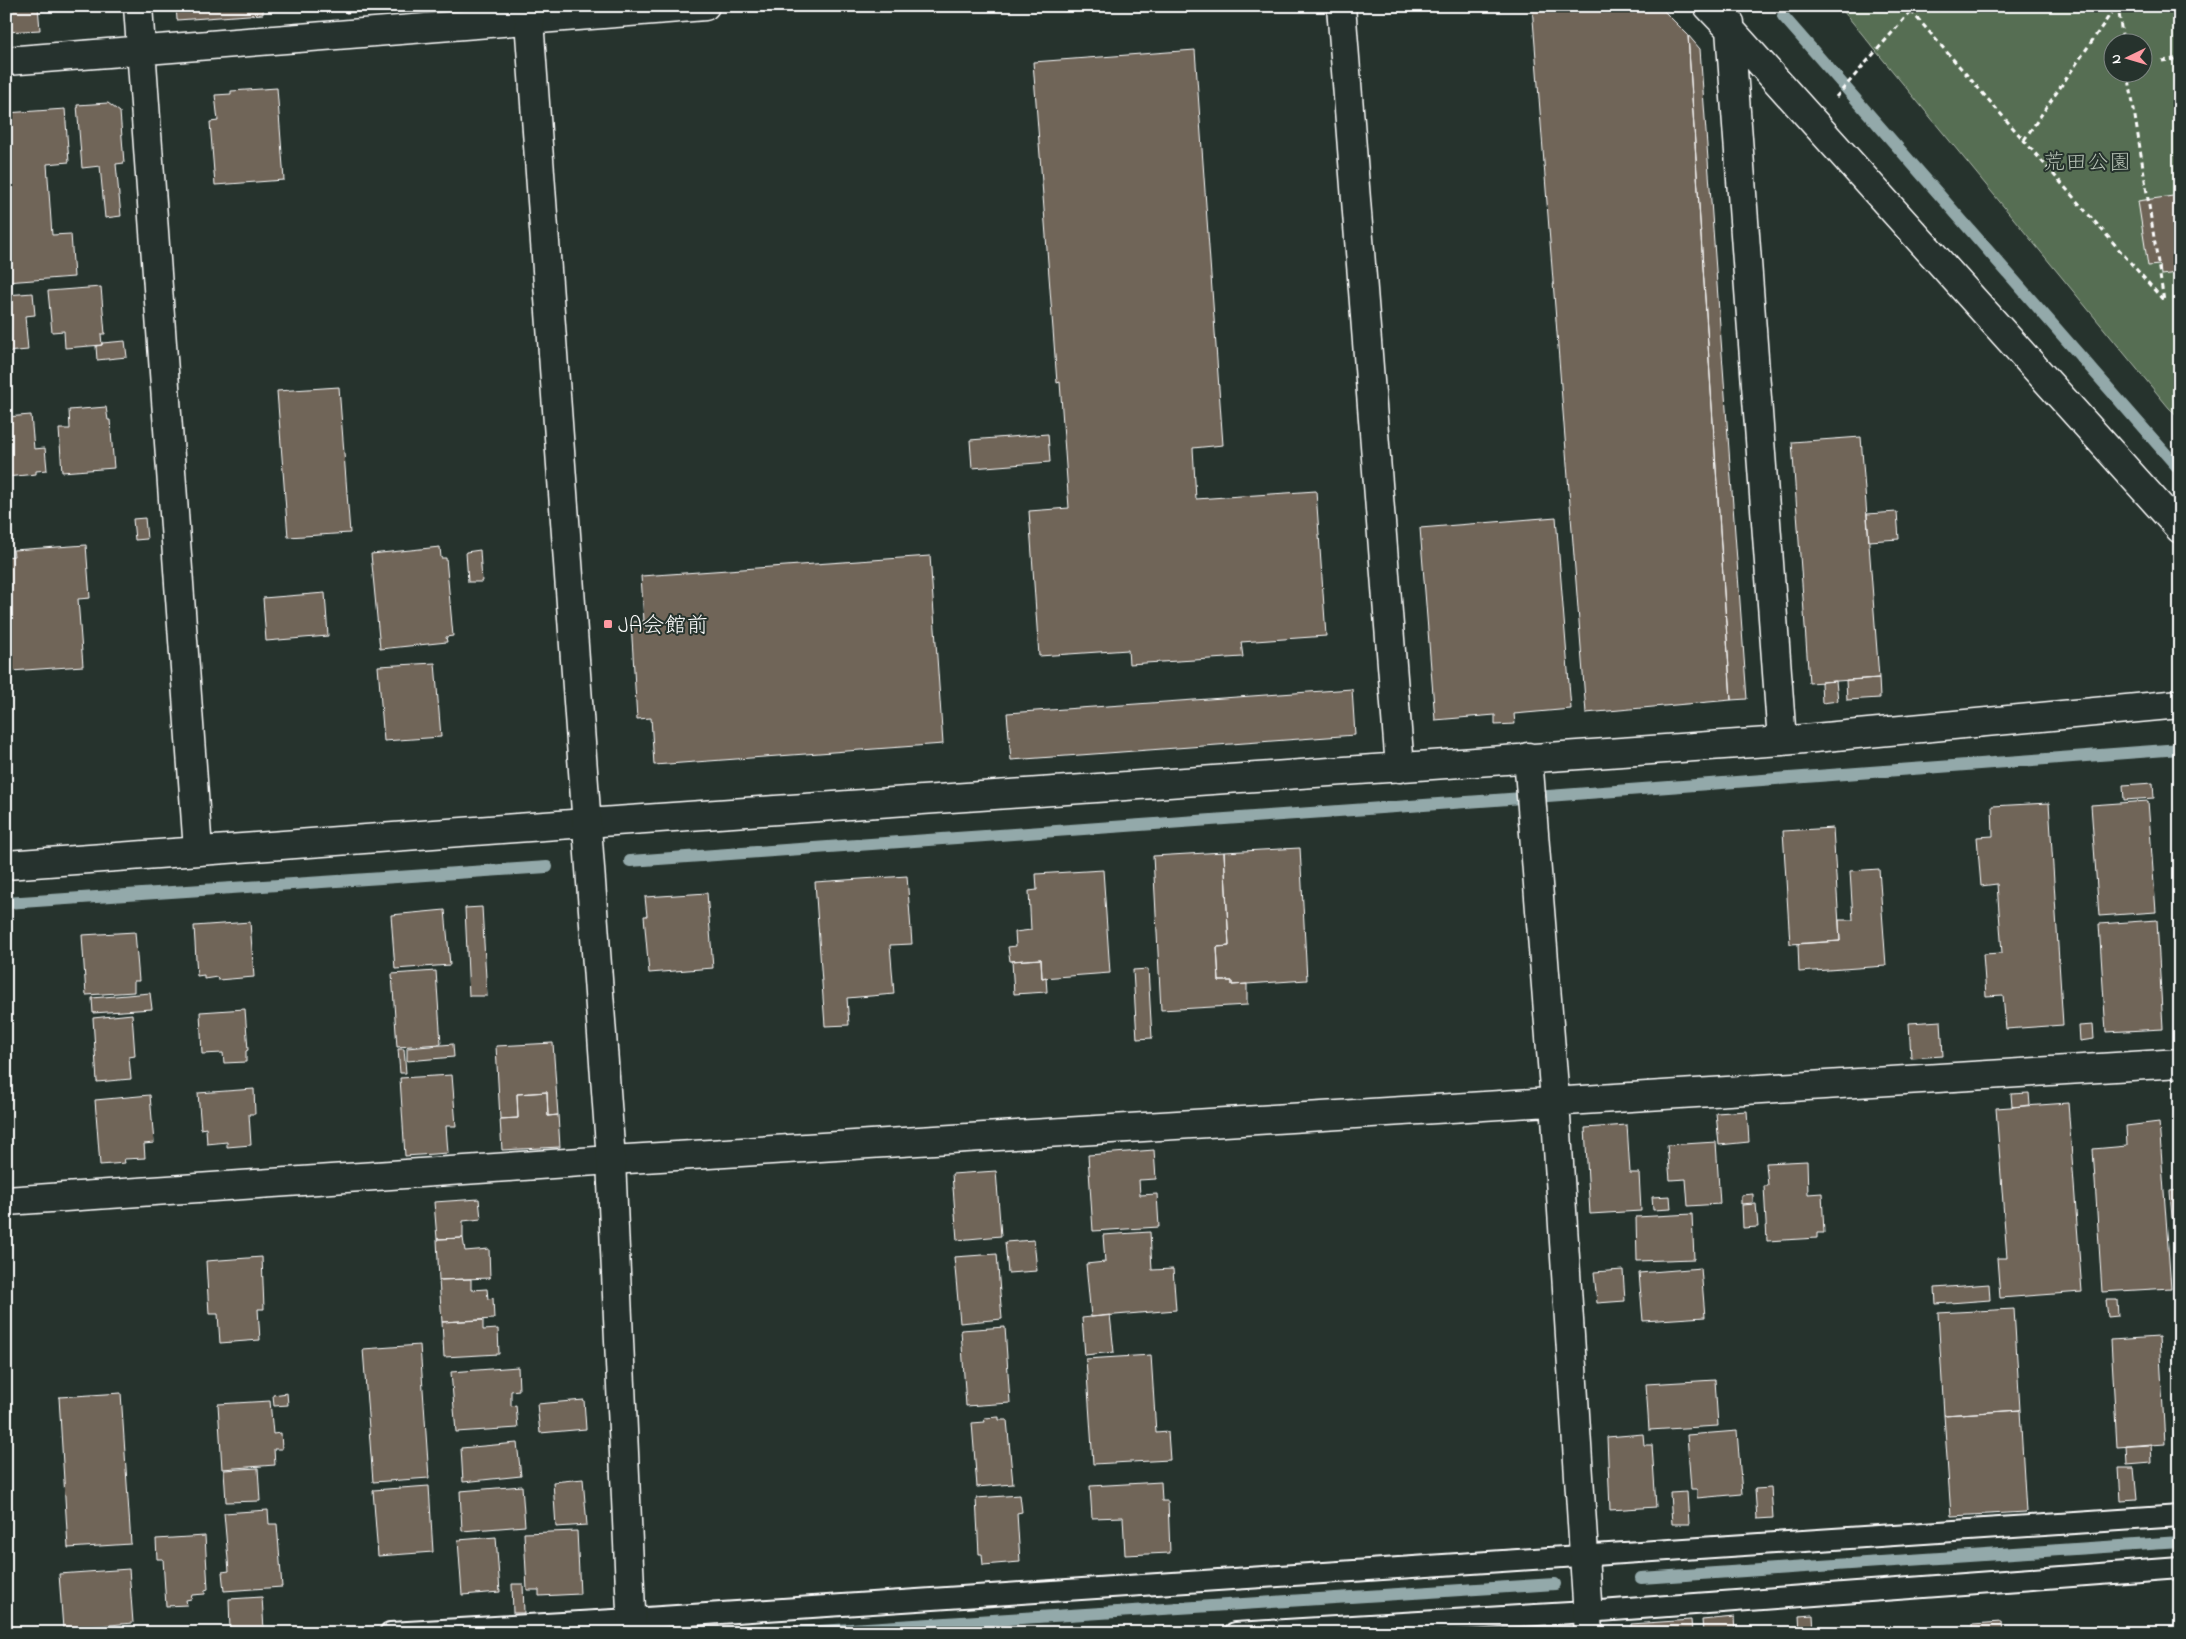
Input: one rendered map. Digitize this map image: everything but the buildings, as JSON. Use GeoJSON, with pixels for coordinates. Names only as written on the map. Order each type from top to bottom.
{"type":"FeatureCollection","features":[{"type":"Feature","properties":{"kind":"street"},"geometry":{"type":"LineString","coordinates":[[138,6],[198,851]]}},
{"type":"Feature","properties":{"kind":"street"},"geometry":{"type":"LineString","coordinates":[[6,61],[142,50],[529,12],[705,6]]}},
{"type":"Feature","properties":{"kind":"street"},"geometry":{"type":"LineString","coordinates":[[1341,6],[1400,768]]}},
{"type":"Feature","properties":{"kind":"street"},"geometry":{"type":"LineString","coordinates":[[1708,6],[1729,18],[2180,529]]}},
{"type":"Feature","properties":{"kind":"street"},"geometry":{"type":"LineString","coordinates":[[529,12],[611,1160],[631,1626]]}},
{"type":"Feature","properties":{"kind":"street"},"geometry":{"type":"LineString","coordinates":[[1729,18],[1782,741]]}},
{"type":"Feature","properties":{"kind":"street"},"geometry":{"type":"LineString","coordinates":[[6,865],[586,823],[1400,768],[1528,765],[2180,704]]}},
{"type":"Feature","properties":{"kind":"street"},"geometry":{"type":"LineString","coordinates":[[1528,765],[1555,1101],[1588,1622]]}},
{"type":"Feature","properties":{"kind":"street"},"geometry":{"type":"LineString","coordinates":[[6,1201],[611,1160],[2180,1063]]}},
{"type":"Feature","properties":{"kind":"lane"},"geometry":{"type":"LineString","coordinates":[[390,1633],[631,1626],[1584,1556],[2180,1516]]}},
{"type":"Feature","properties":{"kind":"lane"},"geometry":{"type":"LineString","coordinates":[[1236,1633],[1588,1622],[2180,1568]]}},
{"type":"Feature","properties":{"kind":"path"},"geometry":{"type":"LineString","coordinates":[[1838,94],[1911,11],[2054,6]]}},
{"type":"Feature","properties":{"kind":"path"},"geometry":{"type":"LineString","coordinates":[[2024,140],[2117,6]]}},
{"type":"Feature","properties":{"kind":"path"},"geometry":{"type":"LineString","coordinates":[[2117,6],[2121,32]]}},
{"type":"Feature","properties":{"kind":"path"},"geometry":{"type":"LineString","coordinates":[[1911,11],[2164,301],[2130,82]]}},
{"type":"Feature","properties":{"kind":"path"},"geometry":{"type":"LineString","coordinates":[[2162,61],[2180,58]]}},
{"type":"Feature","properties":{"kind":"green space","name":"荒田公園"},"geometry":{"type":"Polygon","coordinates":[[[1839,6],[2180,6],[2180,418],[2169,408],[1839,6]]]}},
{"type":"Feature","properties":{"kind":"waterway"},"geometry":{"type":"LineString","coordinates":[[1783,16],[2180,470]]}},
{"type":"Feature","properties":{"kind":"waterway"},"geometry":{"type":"LineString","coordinates":[[630,861],[2180,749]]}},
{"type":"Feature","properties":{"kind":"waterway"},"geometry":{"type":"LineString","coordinates":[[6,903],[547,867]]}},
{"type":"Feature","properties":{"kind":"waterway"},"geometry":{"type":"LineString","coordinates":[[1641,1578],[2180,1542]]}},
{"type":"Feature","properties":{"kind":"waterway"},"geometry":{"type":"LineString","coordinates":[[788,1633],[1555,1584]]}},
{"type":"Feature","properties":{"kind":"place","name":"JA会館前"},"geometry":{"type":"Point","coordinates":[608,624]}}]}
